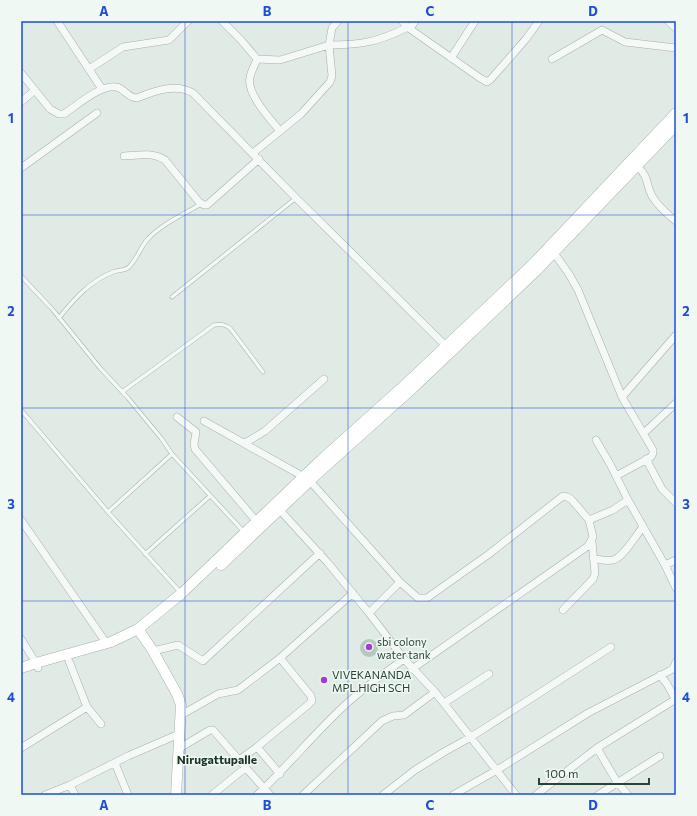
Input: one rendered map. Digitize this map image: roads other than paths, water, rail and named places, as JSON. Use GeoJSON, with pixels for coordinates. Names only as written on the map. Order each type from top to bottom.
{"type":"FeatureCollection","features":[{"type":"Feature","properties":{"kind":"main road"},"geometry":{"type":"LineString","coordinates":[[552,250],[676,113]]}},
{"type":"Feature","properties":{"kind":"main road"},"geometry":{"type":"LineString","coordinates":[[21,668],[69,661],[111,649],[139,632],[186,598],[277,507],[449,349],[552,250],[676,125]]}},
{"type":"Feature","properties":{"kind":"main road"},"geometry":{"type":"LineString","coordinates":[[21,672],[37,665],[107,644],[139,632],[182,594],[244,533],[277,507]]}},
{"type":"Feature","properties":{"kind":"main road"},"geometry":{"type":"LineString","coordinates":[[139,632],[153,651],[177,694],[181,705],[176,795]]}},
{"type":"Feature","properties":{"kind":"street"},"geometry":{"type":"LineString","coordinates":[[57,21],[102,89]]}},
{"type":"Feature","properties":{"kind":"street"},"geometry":{"type":"LineString","coordinates":[[89,69],[123,47],[169,40],[188,21]]}},
{"type":"Feature","properties":{"kind":"street"},"geometry":{"type":"LineString","coordinates":[[222,21],[257,59],[280,60],[328,45],[356,45],[382,39],[409,28],[415,21]]}},
{"type":"Feature","properties":{"kind":"street"},"geometry":{"type":"LineString","coordinates":[[252,153],[302,114],[330,82],[332,76],[328,45],[332,28],[338,21]]}},
{"type":"Feature","properties":{"kind":"street"},"geometry":{"type":"LineString","coordinates":[[402,21],[409,28],[487,82],[526,39],[539,21]]}},
{"type":"Feature","properties":{"kind":"street"},"geometry":{"type":"LineString","coordinates":[[451,58],[475,21]]}},
{"type":"Feature","properties":{"kind":"street"},"geometry":{"type":"LineString","coordinates":[[668,21],[676,28]]}},
{"type":"Feature","properties":{"kind":"street"},"geometry":{"type":"LineString","coordinates":[[552,59],[602,30],[624,42],[676,48]]}},
{"type":"Feature","properties":{"kind":"street"},"geometry":{"type":"LineString","coordinates":[[257,59],[250,77],[250,87],[258,103],[280,131]]}},
{"type":"Feature","properties":{"kind":"street"},"geometry":{"type":"LineString","coordinates":[[21,73],[50,109],[59,114],[64,114],[102,89],[116,87],[129,96],[137,98],[168,88],[187,90],[193,93],[296,198],[449,349]]}},
{"type":"Feature","properties":{"kind":"street"},"geometry":{"type":"LineString","coordinates":[[21,102],[35,90]]}},
{"type":"Feature","properties":{"kind":"street"},"geometry":{"type":"LineString","coordinates":[[21,168],[97,113]]}},
{"type":"Feature","properties":{"kind":"street"},"geometry":{"type":"LineString","coordinates":[[124,156],[150,154],[165,160],[201,204],[207,205],[259,159]]}},
{"type":"Feature","properties":{"kind":"street"},"geometry":{"type":"LineString","coordinates":[[637,166],[645,173],[651,194],[655,200],[665,212],[676,221]]}},
{"type":"Feature","properties":{"kind":"street"},"geometry":{"type":"LineString","coordinates":[[552,250],[578,290],[622,396],[644,433],[653,453],[651,457],[616,476]]}},
{"type":"Feature","properties":{"kind":"street"},"geometry":{"type":"LineString","coordinates":[[622,396],[676,335]]}},
{"type":"Feature","properties":{"kind":"street"},"geometry":{"type":"LineString","coordinates":[[245,444],[264,431],[324,378]]}},
{"type":"Feature","properties":{"kind":"street"},"geometry":{"type":"LineString","coordinates":[[644,433],[676,403]]}},
{"type":"Feature","properties":{"kind":"street"},"geometry":{"type":"LineString","coordinates":[[177,417],[196,432],[194,444],[195,449],[257,522]]}},
{"type":"Feature","properties":{"kind":"street"},"geometry":{"type":"LineString","coordinates":[[204,421],[307,479],[400,582],[418,598],[427,598],[490,554],[563,496],[571,499],[589,520],[593,537],[592,542],[595,573],[593,578],[563,610]]}},
{"type":"Feature","properties":{"kind":"street"},"geometry":{"type":"LineString","coordinates":[[596,440],[665,565],[676,588]]}},
{"type":"Feature","properties":{"kind":"street"},"geometry":{"type":"LineString","coordinates":[[646,459],[662,489],[676,503]]}},
{"type":"Feature","properties":{"kind":"street"},"geometry":{"type":"LineString","coordinates":[[589,520],[613,510],[628,500]]}},
{"type":"Feature","properties":{"kind":"street"},"geometry":{"type":"LineString","coordinates":[[277,507],[320,553],[412,669],[423,678],[444,703],[516,795]]}},
{"type":"Feature","properties":{"kind":"street"},"geometry":{"type":"LineString","coordinates":[[21,520],[107,644]]}},
{"type":"Feature","properties":{"kind":"street"},"geometry":{"type":"LineString","coordinates":[[593,558],[605,561],[614,560],[620,556],[643,527]]}},
{"type":"Feature","properties":{"kind":"street"},"geometry":{"type":"LineString","coordinates":[[412,669],[522,594],[592,542]]}},
{"type":"Feature","properties":{"kind":"street"},"geometry":{"type":"LineString","coordinates":[[153,651],[178,645],[202,662],[320,553]]}},
{"type":"Feature","properties":{"kind":"street"},"geometry":{"type":"LineString","coordinates":[[665,565],[676,560]]}},
{"type":"Feature","properties":{"kind":"street"},"geometry":{"type":"LineString","coordinates":[[369,613],[400,582]]}},
{"type":"Feature","properties":{"kind":"street"},"geometry":{"type":"LineString","coordinates":[[181,715],[218,694],[238,690],[280,658],[353,593]]}},
{"type":"Feature","properties":{"kind":"street"},"geometry":{"type":"LineString","coordinates":[[21,639],[37,665]]}},
{"type":"Feature","properties":{"kind":"street"},"geometry":{"type":"LineString","coordinates":[[383,795],[415,770],[470,737],[611,647]]}},
{"type":"Feature","properties":{"kind":"street"},"geometry":{"type":"LineString","coordinates":[[239,760],[257,747],[312,701],[311,696],[280,658]]}},
{"type":"Feature","properties":{"kind":"street"},"geometry":{"type":"LineString","coordinates":[[257,795],[280,774],[343,707],[373,681],[404,659]]}},
{"type":"Feature","properties":{"kind":"street"},"geometry":{"type":"LineString","coordinates":[[69,661],[87,707],[101,724]]}},
{"type":"Feature","properties":{"kind":"street"},"geometry":{"type":"LineString","coordinates":[[453,795],[497,770],[588,713],[673,669],[676,662]]}},
{"type":"Feature","properties":{"kind":"street"},"geometry":{"type":"LineString","coordinates":[[444,703],[489,674]]}},
{"type":"Feature","properties":{"kind":"street"},"geometry":{"type":"LineString","coordinates":[[536,795],[597,748],[676,699],[668,684],[660,675]]}},
{"type":"Feature","properties":{"kind":"street"},"geometry":{"type":"LineString","coordinates":[[303,795],[382,721],[393,716],[404,715],[435,692]]}},
{"type":"Feature","properties":{"kind":"street"},"geometry":{"type":"LineString","coordinates":[[21,748],[87,707]]}},
{"type":"Feature","properties":{"kind":"street"},"geometry":{"type":"LineString","coordinates":[[178,749],[210,730],[213,730],[270,795]]}},
{"type":"Feature","properties":{"kind":"street"},"geometry":{"type":"LineString","coordinates":[[45,795],[70,785],[179,734]]}},
{"type":"Feature","properties":{"kind":"street"},"geometry":{"type":"LineString","coordinates":[[257,747],[280,774]]}},
{"type":"Feature","properties":{"kind":"street"},"geometry":{"type":"LineString","coordinates":[[597,748],[617,782],[628,795]]}},
{"type":"Feature","properties":{"kind":"street"},"geometry":{"type":"LineString","coordinates":[[598,795],[660,756]]}},
{"type":"Feature","properties":{"kind":"street"},"geometry":{"type":"LineString","coordinates":[[115,763],[128,795]]}},
{"type":"Feature","properties":{"kind":"street"},"geometry":{"type":"LineString","coordinates":[[212,795],[245,768]]}},
{"type":"Feature","properties":{"kind":"street"},"geometry":{"type":"LineString","coordinates":[[70,785],[75,795]]}},
{"type":"Feature","properties":{"kind":"lane"},"geometry":{"type":"LineString","coordinates":[[172,297],[296,198]]}},
{"type":"Feature","properties":{"kind":"lane"},"geometry":{"type":"LineString","coordinates":[[59,318],[70,303],[87,287],[113,272],[124,270],[129,267],[144,243],[152,235],[201,204]]}},
{"type":"Feature","properties":{"kind":"lane"},"geometry":{"type":"LineString","coordinates":[[21,276],[122,392],[161,438],[172,454],[244,533]]}},
{"type":"Feature","properties":{"kind":"lane"},"geometry":{"type":"LineString","coordinates":[[122,392],[214,325],[220,324],[226,325],[230,328],[263,372]]}},
{"type":"Feature","properties":{"kind":"lane"},"geometry":{"type":"LineString","coordinates":[[21,410],[108,512],[182,594]]}},
{"type":"Feature","properties":{"kind":"lane"},"geometry":{"type":"LineString","coordinates":[[108,512],[172,454]]}},
{"type":"Feature","properties":{"kind":"lane"},"geometry":{"type":"LineString","coordinates":[[145,554],[210,496]]}},
{"type":"Feature","properties":{"kind":"place","name":"sbi colony water tank"},"geometry":{"type":"Point","coordinates":[369,647]}},
{"type":"Feature","properties":{"kind":"place","name":"VIVEKANANDA MPL.HIGH SCH"},"geometry":{"type":"Point","coordinates":[324,680]}},
{"type":"Feature","properties":{"kind":"district","name":"Nirugattupalle"},"geometry":{"type":"Point","coordinates":[217,759]}}]}
